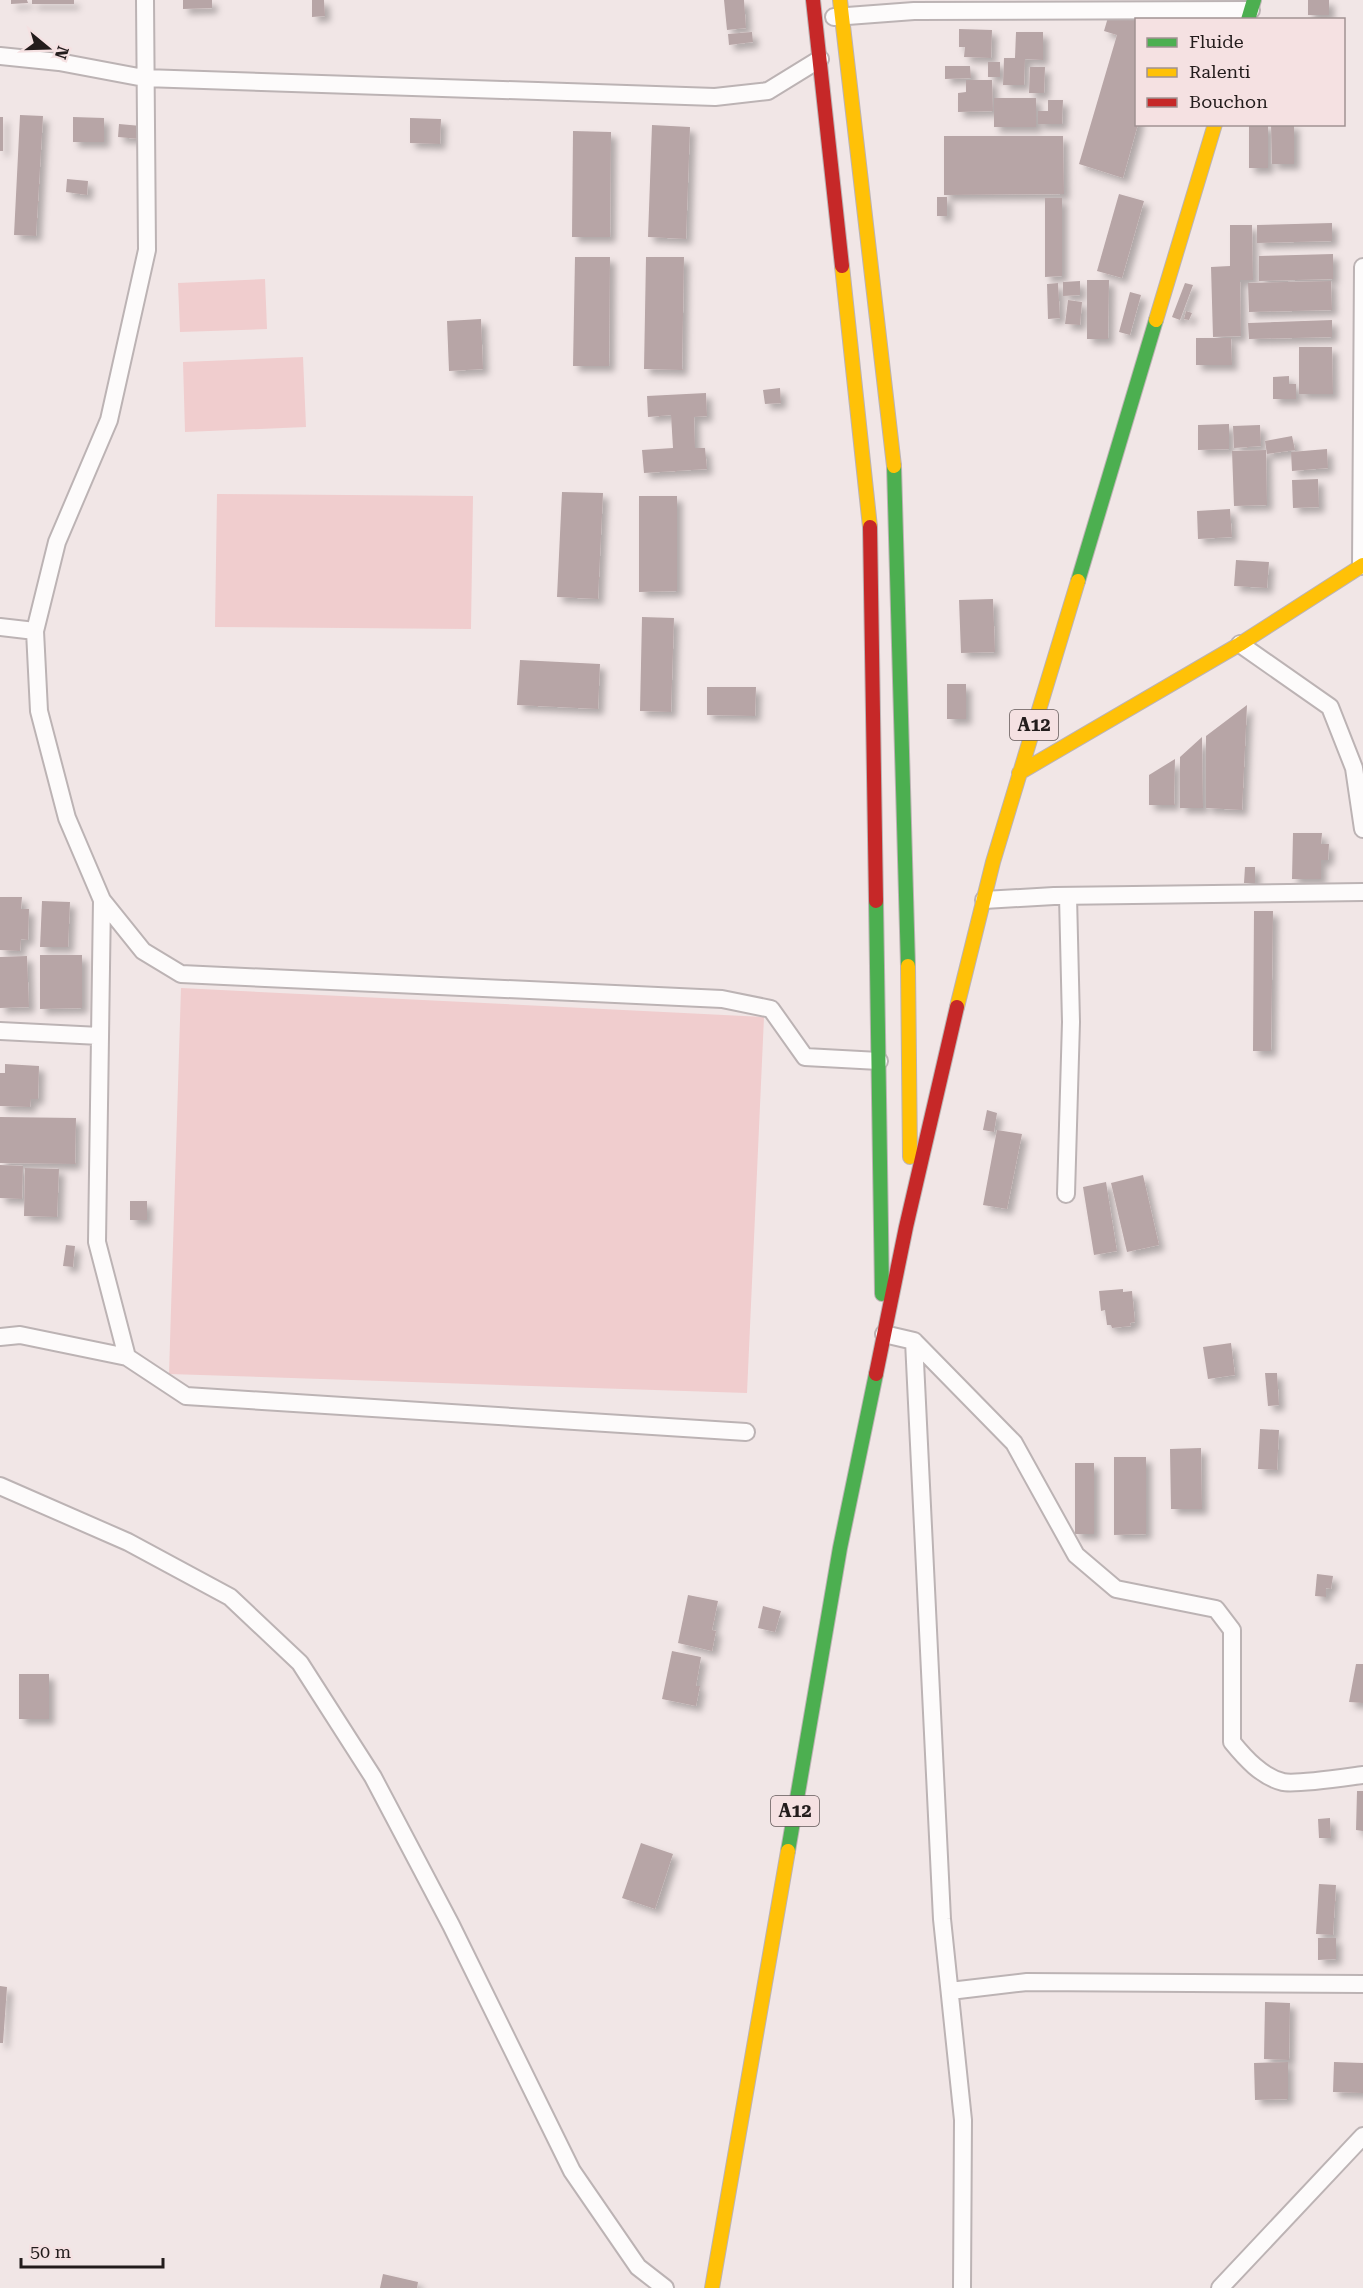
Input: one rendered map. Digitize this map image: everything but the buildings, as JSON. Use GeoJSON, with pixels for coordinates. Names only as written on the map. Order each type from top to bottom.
{"type":"FeatureCollection","features":[{"type":"Feature","properties":{"kind":"main road"},"geometry":{"type":"LineString","coordinates":[[813,0],[870,523],[879,1061],[879,1230],[884,1334]]}},
{"type":"Feature","properties":{"kind":"main road"},"geometry":{"type":"LineString","coordinates":[[841,8],[894,462],[919,1062],[906,1227]]}},
{"type":"Feature","properties":{"kind":"main road","name":"A12"},"geometry":{"type":"LineString","coordinates":[[712,2288],[840,1548],[906,1227],[945,1058],[984,900],[1019,773],[1214,126]]}},
{"type":"Feature","properties":{"kind":"main road"},"geometry":{"type":"LineString","coordinates":[[1019,773],[1240,644],[1362,565]]}},
{"type":"Feature","properties":{"kind":"main road"},"geometry":{"type":"LineString","coordinates":[[879,1061],[936,1064],[945,1058]]}},
{"type":"Feature","properties":{"kind":"street"},"geometry":{"type":"LineString","coordinates":[[145,0],[147,250],[109,420],[57,542],[35,631],[39,711],[67,818],[102,900],[143,951],[181,974],[722,999],[771,1009],[805,1058],[879,1061]]}},
{"type":"Feature","properties":{"kind":"street"},"geometry":{"type":"LineString","coordinates":[[815,17],[841,8],[914,6],[1251,10]]}},
{"type":"Feature","properties":{"kind":"street"},"geometry":{"type":"LineString","coordinates":[[0,56],[59,62],[144,78],[715,98],[768,91],[820,59]]}},
{"type":"Feature","properties":{"kind":"street"},"geometry":{"type":"LineString","coordinates":[[1362,565],[1363,267]]}},
{"type":"Feature","properties":{"kind":"street"},"geometry":{"type":"LineString","coordinates":[[0,627],[35,631]]}},
{"type":"Feature","properties":{"kind":"street"},"geometry":{"type":"LineString","coordinates":[[1240,644],[1330,707],[1359,768],[1363,829]]}},
{"type":"Feature","properties":{"kind":"street"},"geometry":{"type":"LineString","coordinates":[[984,900],[1068,896],[1363,892]]}},
{"type":"Feature","properties":{"kind":"street"},"geometry":{"type":"LineString","coordinates":[[1066,1194],[1071,1022],[1068,896]]}},
{"type":"Feature","properties":{"kind":"street"},"geometry":{"type":"LineString","coordinates":[[102,900],[97,1242],[127,1357]]}},
{"type":"Feature","properties":{"kind":"street"},"geometry":{"type":"LineString","coordinates":[[0,1031],[100,1036]]}},
{"type":"Feature","properties":{"kind":"street"},"geometry":{"type":"LineString","coordinates":[[884,1334],[914,1341],[1014,1443],[1076,1554],[1116,1589],[1215,1609],[1227,1623],[1232,1630],[1232,1742],[1245,1758],[1260,1770],[1284,1783],[1363,1775]]}},
{"type":"Feature","properties":{"kind":"street"},"geometry":{"type":"LineString","coordinates":[[0,1337],[20,1335],[127,1357],[186,1396],[746,1432]]}},
{"type":"Feature","properties":{"kind":"street"},"geometry":{"type":"LineString","coordinates":[[914,1341],[942,1919],[963,2120],[962,2288]]}},
{"type":"Feature","properties":{"kind":"street"},"geometry":{"type":"LineString","coordinates":[[0,1486],[128,1542],[230,1597],[300,1663],[378,1787],[451,1925],[572,2171],[638,2266],[665,2288]]}},
{"type":"Feature","properties":{"kind":"street"},"geometry":{"type":"LineString","coordinates":[[950,1990],[1027,1982],[1363,1984]]}},
{"type":"Feature","properties":{"kind":"street"},"geometry":{"type":"LineString","coordinates":[[1220,2288],[1363,2136]]}},
{"type":"Feature","properties":{"kind":"shaded area"},"geometry":{"type":"Polygon","coordinates":[[[265,279],[267,329],[180,332],[178,283],[265,279]]]}},
{"type":"Feature","properties":{"kind":"shaded area"},"geometry":{"type":"Polygon","coordinates":[[[303,357],[306,427],[185,432],[183,362],[303,357]]]}},
{"type":"Feature","properties":{"kind":"shaded area"},"geometry":{"type":"Polygon","coordinates":[[[217,494],[473,496],[471,629],[215,627],[217,494]]]}},
{"type":"Feature","properties":{"kind":"shaded area"},"geometry":{"type":"Polygon","coordinates":[[[181,988],[764,1017],[747,1393],[169,1374],[181,988]]]}},
{"type":"Feature","properties":{"kind":"traffic: fast"},"geometry":{"type":"LineString","coordinates":[[1249,18],[1254,0]]}},
{"type":"Feature","properties":{"kind":"traffic: fast"},"geometry":{"type":"LineString","coordinates":[[1078,581],[1156,320]]}},
{"type":"Feature","properties":{"kind":"traffic: fast"},"geometry":{"type":"LineString","coordinates":[[894,466],[908,966]]}},
{"type":"Feature","properties":{"kind":"traffic: fast"},"geometry":{"type":"LineString","coordinates":[[876,901],[882,1294]]}},
{"type":"Feature","properties":{"kind":"traffic: fast"},"geometry":{"type":"LineString","coordinates":[[788,1851],[840,1548],[876,1374]]}},
{"type":"Feature","properties":{"kind":"traffic: slow"},"geometry":{"type":"LineString","coordinates":[[840,0],[894,466]]}},
{"type":"Feature","properties":{"kind":"traffic: slow"},"geometry":{"type":"LineString","coordinates":[[1156,320],[1214,126]]}},
{"type":"Feature","properties":{"kind":"traffic: slow"},"geometry":{"type":"LineString","coordinates":[[842,266],[870,527]]}},
{"type":"Feature","properties":{"kind":"traffic: slow"},"geometry":{"type":"LineString","coordinates":[[1019,773],[1240,644],[1363,565]]}},
{"type":"Feature","properties":{"kind":"traffic: slow"},"geometry":{"type":"LineString","coordinates":[[957,1007],[993,862],[1078,581]]}},
{"type":"Feature","properties":{"kind":"traffic: slow"},"geometry":{"type":"LineString","coordinates":[[908,966],[910,1157]]}},
{"type":"Feature","properties":{"kind":"traffic: slow"},"geometry":{"type":"LineString","coordinates":[[712,2288],[788,1851]]}},
{"type":"Feature","properties":{"kind":"traffic: jam"},"geometry":{"type":"LineString","coordinates":[[813,0],[842,266]]}},
{"type":"Feature","properties":{"kind":"traffic: jam"},"geometry":{"type":"LineString","coordinates":[[870,527],[876,901]]}},
{"type":"Feature","properties":{"kind":"traffic: jam"},"geometry":{"type":"LineString","coordinates":[[876,1374],[906,1227],[957,1007]]}}]}
